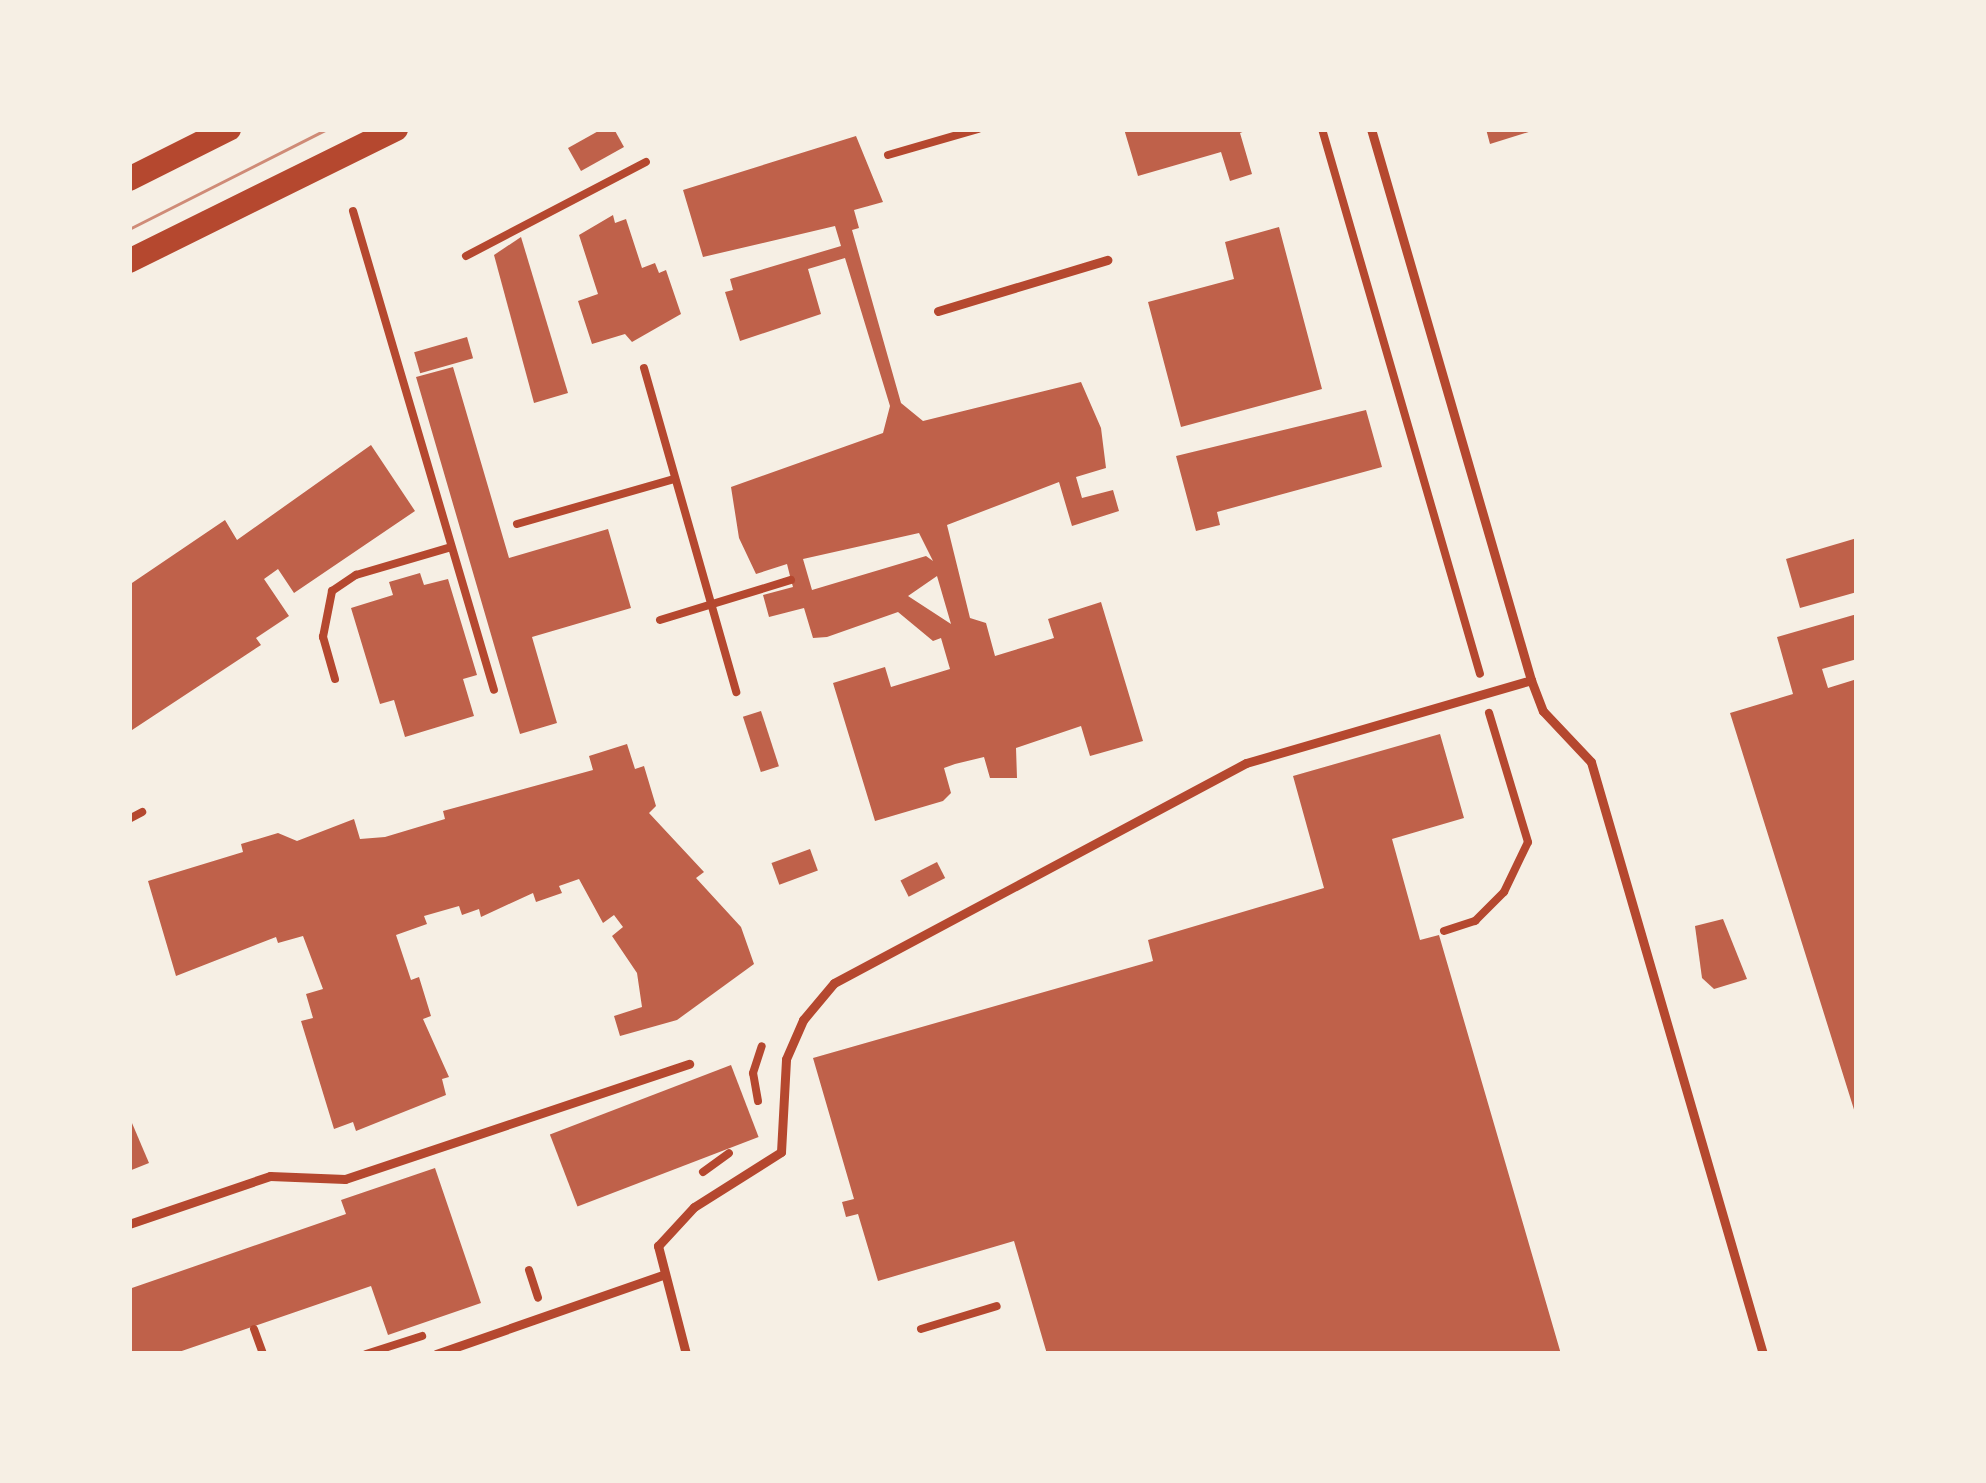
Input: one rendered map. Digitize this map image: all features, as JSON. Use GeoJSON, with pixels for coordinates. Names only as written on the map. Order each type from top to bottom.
{"type":"FeatureCollection","features":[{"type":"Feature","properties":{"kind":"main road"},"geometry":{"type":"LineString","coordinates":[[129,179],[230,129]]}},
{"type":"Feature","properties":{"kind":"main road"},"geometry":{"type":"LineString","coordinates":[[129,261],[396,129]]}},
{"type":"Feature","properties":{"kind":"lane"},"geometry":{"type":"LineString","coordinates":[[1371,129],[1531,680],[1543,711],[1591,762],[1763,1354]]}},
{"type":"Feature","properties":{"kind":"lane"},"geometry":{"type":"LineString","coordinates":[[938,311],[1107,260]]}},
{"type":"Feature","properties":{"kind":"lane"},"geometry":{"type":"LineString","coordinates":[[686,1354],[657,1252],[668,1233],[712,1194],[781,1152],[782,1077],[803,1020],[846,976],[1246,764],[1531,680]]}},
{"type":"Feature","properties":{"kind":"lane"},"geometry":{"type":"LineString","coordinates":[[129,1224],[271,1176],[345,1179],[689,1064]]}},
{"type":"Feature","properties":{"kind":"lane"},"geometry":{"type":"LineString","coordinates":[[436,1354],[663,1275]]}},
{"type":"Feature","properties":{"kind":"path"},"geometry":{"type":"LineString","coordinates":[[887,155],[978,129]]}},
{"type":"Feature","properties":{"kind":"path"},"geometry":{"type":"LineString","coordinates":[[1322,129],[1481,677],[1473,680],[1483,715],[1492,712],[1528,842],[1504,892],[1475,921],[1444,932]]}},
{"type":"Feature","properties":{"kind":"path"},"geometry":{"type":"LineString","coordinates":[[466,256],[646,162]]}},
{"type":"Feature","properties":{"kind":"path"},"geometry":{"type":"LineString","coordinates":[[352,211],[494,690]]}},
{"type":"Feature","properties":{"kind":"path"},"geometry":{"type":"LineString","coordinates":[[644,368],[736,692]]}},
{"type":"Feature","properties":{"kind":"path"},"geometry":{"type":"LineString","coordinates":[[517,524],[674,479]]}},
{"type":"Feature","properties":{"kind":"path"},"geometry":{"type":"LineString","coordinates":[[335,679],[323,637],[332,591],[356,575],[452,547]]}},
{"type":"Feature","properties":{"kind":"path"},"geometry":{"type":"LineString","coordinates":[[660,620],[791,580]]}},
{"type":"Feature","properties":{"kind":"path"},"geometry":{"type":"LineString","coordinates":[[129,818],[142,812]]}},
{"type":"Feature","properties":{"kind":"path"},"geometry":{"type":"LineString","coordinates":[[760,1113],[753,1073],[761,1047],[781,1008],[803,1020]]}},
{"type":"Feature","properties":{"kind":"path"},"geometry":{"type":"LineString","coordinates":[[687,1189],[715,1159],[746,1146]]}},
{"type":"Feature","properties":{"kind":"path"},"geometry":{"type":"LineString","coordinates":[[529,1270],[538,1298]]}},
{"type":"Feature","properties":{"kind":"path"},"geometry":{"type":"LineString","coordinates":[[921,1329],[997,1306]]}},
{"type":"Feature","properties":{"kind":"path"},"geometry":{"type":"LineString","coordinates":[[254,1329],[263,1354]]}},
{"type":"Feature","properties":{"kind":"building"},"geometry":{"type":"Polygon","coordinates":[[[602,129],[614,129],[624,147],[581,171],[568,148],[602,129]]]}},
{"type":"Feature","properties":{"kind":"building"},"geometry":{"type":"Polygon","coordinates":[[[1124,129],[1250,129],[1240,133],[1252,174],[1230,181],[1221,152],[1138,176],[1124,129]]]}},
{"type":"Feature","properties":{"kind":"building"},"geometry":{"type":"Polygon","coordinates":[[[1486,129],[1535,129],[1535,130],[1490,144],[1486,129]]]}},
{"type":"Feature","properties":{"kind":"building"},"geometry":{"type":"Polygon","coordinates":[[[856,136],[883,202],[854,210],[859,228],[852,230],[901,403],[923,421],[1081,382],[1101,428],[1106,468],[1076,477],[1082,498],[1113,490],[1119,511],[1072,526],[1059,482],[947,525],[970,618],[986,623],[995,656],[1054,638],[1048,619],[1101,602],[1143,741],[1090,756],[1081,726],[1016,748],[1017,778],[990,778],[984,757],[955,764],[944,768],[951,793],[943,801],[875,821],[833,683],[885,667],[891,687],[950,669],[941,638],[933,641],[898,612],[813,638],[804,608],[769,617],[763,595],[793,587],[787,564],[756,574],[739,538],[731,487],[883,433],[890,406],[845,258],[808,269],[821,314],[740,341],[725,292],[733,290],[730,279],[841,246],[835,226],[703,257],[683,190],[856,136]],[[919,533],[803,559],[812,590],[926,556],[933,561],[919,533]],[[937,576],[908,596],[951,624],[937,576]]]}},
{"type":"Feature","properties":{"kind":"building"},"geometry":{"type":"Polygon","coordinates":[[[613,215],[615,223],[626,219],[642,268],[655,263],[659,273],[666,270],[681,314],[632,342],[625,334],[592,344],[578,301],[598,294],[579,235],[613,215]]]}},
{"type":"Feature","properties":{"kind":"building"},"geometry":{"type":"Polygon","coordinates":[[[1279,227],[1322,389],[1181,427],[1148,302],[1234,279],[1225,242],[1279,227]]]}},
{"type":"Feature","properties":{"kind":"building"},"geometry":{"type":"Polygon","coordinates":[[[521,237],[568,393],[534,403],[494,255],[521,237]]]}},
{"type":"Feature","properties":{"kind":"building"},"geometry":{"type":"Polygon","coordinates":[[[467,337],[473,358],[420,373],[414,352],[467,337]]]}},
{"type":"Feature","properties":{"kind":"building"},"geometry":{"type":"Polygon","coordinates":[[[453,367],[509,558],[608,529],[631,608],[532,637],[557,723],[520,734],[416,377],[453,367]]]}},
{"type":"Feature","properties":{"kind":"building"},"geometry":{"type":"Polygon","coordinates":[[[1366,410],[1382,467],[1217,512],[1220,525],[1196,531],[1176,456],[1366,410]]]}},
{"type":"Feature","properties":{"kind":"building"},"geometry":{"type":"Polygon","coordinates":[[[371,445],[415,511],[294,593],[278,569],[264,579],[289,616],[256,638],[261,645],[129,732],[129,585],[225,520],[237,540],[371,445]]]}},
{"type":"Feature","properties":{"kind":"building"},"geometry":{"type":"Polygon","coordinates":[[[1857,538],[1857,592],[1800,608],[1786,559],[1857,538]]]}},
{"type":"Feature","properties":{"kind":"building"},"geometry":{"type":"Polygon","coordinates":[[[420,573],[424,585],[448,579],[477,675],[463,679],[474,716],[405,737],[394,700],[380,704],[351,608],[393,595],[389,582],[420,573]]]}},
{"type":"Feature","properties":{"kind":"building"},"geometry":{"type":"Polygon","coordinates":[[[1857,614],[1857,659],[1822,669],[1828,688],[1857,679],[1856,1116],[1730,713],[1793,694],[1777,637],[1857,614]]]}},
{"type":"Feature","properties":{"kind":"building"},"geometry":{"type":"Polygon","coordinates":[[[761,711],[779,766],[761,772],[743,717],[761,711]]]}},
{"type":"Feature","properties":{"kind":"building"},"geometry":{"type":"Polygon","coordinates":[[[1440,734],[1464,818],[1392,839],[1420,940],[1439,935],[1561,1354],[1047,1354],[1014,1241],[878,1281],[858,1214],[846,1217],[842,1202],[854,1199],[813,1058],[1153,961],[1148,940],[1324,888],[1293,776],[1440,734]]]}},
{"type":"Feature","properties":{"kind":"building"},"geometry":{"type":"Polygon","coordinates":[[[627,744],[635,769],[644,766],[656,806],[649,813],[704,872],[696,878],[741,927],[754,964],[677,1020],[620,1036],[614,1016],[642,1007],[637,973],[612,936],[623,927],[614,915],[603,923],[579,879],[559,886],[562,893],[536,902],[533,893],[481,917],[479,909],[462,915],[459,906],[424,916],[427,924],[396,935],[411,980],[419,977],[431,1016],[423,1019],[449,1077],[442,1079],[446,1095],[356,1131],[353,1122],[334,1129],[301,1021],[313,1018],[306,994],[323,989],[303,936],[278,943],[276,937],[176,976],[148,881],[243,852],[241,844],[278,833],[297,841],[354,819],[360,839],[385,837],[445,819],[443,811],[593,770],[589,756],[627,744]]]}},
{"type":"Feature","properties":{"kind":"building"},"geometry":{"type":"Polygon","coordinates":[[[810,849],[818,871],[779,885],[771,863],[810,849]]]}},
{"type":"Feature","properties":{"kind":"building"},"geometry":{"type":"Polygon","coordinates":[[[937,862],[945,878],[909,897],[900,881],[937,862]]]}},
{"type":"Feature","properties":{"kind":"building"},"geometry":{"type":"Polygon","coordinates":[[[1723,919],[1747,979],[1714,989],[1702,978],[1695,926],[1723,919]]]}},
{"type":"Feature","properties":{"kind":"building"},"geometry":{"type":"Polygon","coordinates":[[[731,1065],[759,1137],[577,1206],[550,1135],[731,1065]]]}},
{"type":"Feature","properties":{"kind":"building"},"geometry":{"type":"Polygon","coordinates":[[[129,1116],[149,1163],[129,1171],[129,1116]]]}},
{"type":"Feature","properties":{"kind":"building"},"geometry":{"type":"Polygon","coordinates":[[[435,1168],[481,1303],[388,1335],[371,1286],[173,1354],[129,1354],[129,1289],[346,1214],[341,1200],[435,1168]]]}},
{"type":"Feature","properties":{"kind":"tram line"},"geometry":{"type":"LineString","coordinates":[[129,229],[327,129]]}}]}
